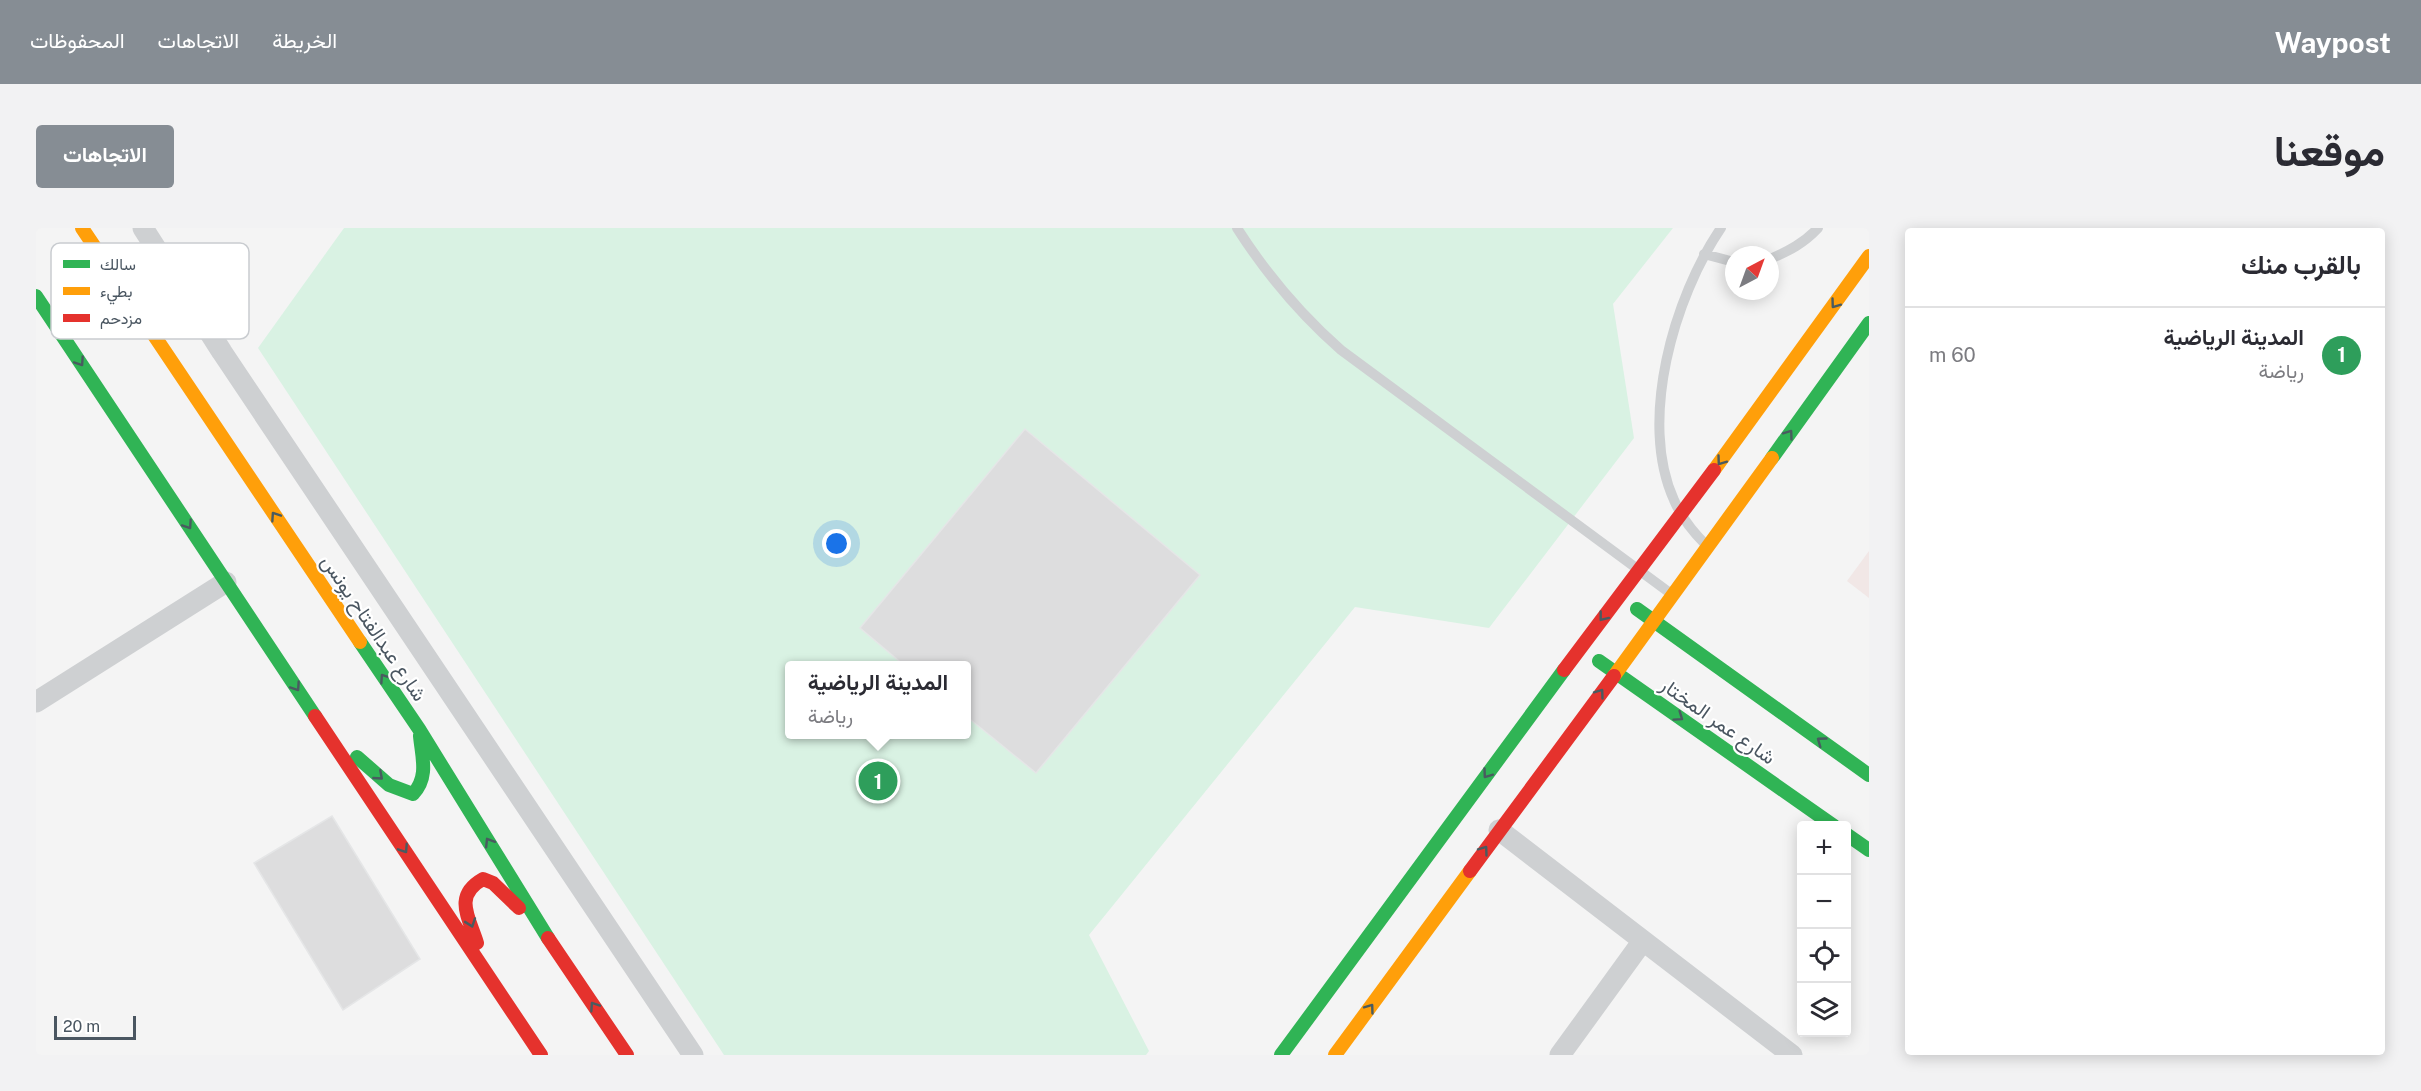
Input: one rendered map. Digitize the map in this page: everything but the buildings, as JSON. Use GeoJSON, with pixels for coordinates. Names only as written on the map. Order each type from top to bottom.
{"type":"FeatureCollection","features":[{"type":"Feature","properties":{"kind":"main road","name":"شارع عبدالفتاح يونس"},"geometry":{"type":"LineString","coordinates":[[82,228],[92,243]]}},
{"type":"Feature","properties":{"kind":"main road"},"geometry":{"type":"LineString","coordinates":[[1281,1055],[1580,648],[1682,515],[1869,256]]}},
{"type":"Feature","properties":{"kind":"main road"},"geometry":{"type":"LineString","coordinates":[[36,296],[51,319]]}},
{"type":"Feature","properties":{"kind":"main road"},"geometry":{"type":"LineString","coordinates":[[1335,1055],[1673,595],[1869,323]]}},
{"type":"Feature","properties":{"kind":"main road"},"geometry":{"type":"LineString","coordinates":[[65,339],[541,1055]]}},
{"type":"Feature","properties":{"kind":"main road","name":"شارع عبدالفتاح يونس"},"geometry":{"type":"LineString","coordinates":[[157,339],[419,729],[548,937],[627,1055]]}},
{"type":"Feature","properties":{"kind":"main road"},"geometry":{"type":"LineString","coordinates":[[1619,597],[1869,775]]}},
{"type":"Feature","properties":{"kind":"main road","name":"شارع عمر المختار"},"geometry":{"type":"LineString","coordinates":[[1580,648],[1828,821]]}},
{"type":"Feature","properties":{"kind":"main road"},"geometry":{"type":"LineString","coordinates":[[333,741],[354,755],[389,786],[413,794],[420,788],[424,777],[419,729]]}},
{"type":"Feature","properties":{"kind":"main road"},"geometry":{"type":"LineString","coordinates":[[1851,837],[1869,850]]}},
{"type":"Feature","properties":{"kind":"main road"},"geometry":{"type":"LineString","coordinates":[[480,964],[479,948],[465,903],[467,890],[483,879],[493,883],[548,937]]}},
{"type":"Feature","properties":{"kind":"street"},"geometry":{"type":"LineString","coordinates":[[143,228],[153,243]]}},
{"type":"Feature","properties":{"kind":"street"},"geometry":{"type":"LineString","coordinates":[[214,339],[693,1055]]}},
{"type":"Feature","properties":{"kind":"street"},"geometry":{"type":"LineString","coordinates":[[36,702],[226,582]]}},
{"type":"Feature","properties":{"kind":"street"},"geometry":{"type":"LineString","coordinates":[[1499,830],[1792,1055]]}},
{"type":"Feature","properties":{"kind":"street"},"geometry":{"type":"LineString","coordinates":[[1560,1055],[1642,942]]}},
{"type":"Feature","properties":{"kind":"lane"},"geometry":{"type":"LineString","coordinates":[[1238,228],[1270,277],[1292,303],[1341,350],[1673,595]]}},
{"type":"Feature","properties":{"kind":"lane"},"geometry":{"type":"LineString","coordinates":[[1708,547],[1682,515],[1665,476],[1660,405],[1673,328],[1686,292],[1704,254],[1721,228]]}},
{"type":"Feature","properties":{"kind":"lane"},"geometry":{"type":"LineString","coordinates":[[1779,256],[1806,240],[1818,228]]}},
{"type":"Feature","properties":{"kind":"lane"},"geometry":{"type":"LineString","coordinates":[[1704,254],[1725,260]]}},
{"type":"Feature","properties":{"kind":"shaded area"},"geometry":{"type":"Polygon","coordinates":[[[1869,551],[1869,598],[1847,581],[1869,551]]]}},
{"type":"Feature","properties":{"kind":"green space"},"geometry":{"type":"Polygon","coordinates":[[[344,228],[1673,228],[1613,304],[1634,438],[1489,628],[1355,607],[1089,935],[1149,1051],[1146,1055],[724,1055],[258,348],[344,228]]]}},
{"type":"Feature","properties":{"kind":"traffic: fast"},"geometry":{"type":"LineString","coordinates":[[36,296],[51,319]]}},
{"type":"Feature","properties":{"kind":"traffic: fast"},"geometry":{"type":"LineString","coordinates":[[1772,458],[1869,323]]}},
{"type":"Feature","properties":{"kind":"traffic: fast"},"geometry":{"type":"LineString","coordinates":[[65,339],[315,716]]}},
{"type":"Feature","properties":{"kind":"traffic: fast"},"geometry":{"type":"LineString","coordinates":[[1637,609],[1869,775]]}},
{"type":"Feature","properties":{"kind":"traffic: fast"},"geometry":{"type":"LineString","coordinates":[[360,642],[419,729],[548,938]]}},
{"type":"Feature","properties":{"kind":"traffic: fast"},"geometry":{"type":"LineString","coordinates":[[1599,661],[1827,821]]}},
{"type":"Feature","properties":{"kind":"traffic: fast"},"geometry":{"type":"LineString","coordinates":[[1281,1055],[1564,670]]}},
{"type":"Feature","properties":{"kind":"traffic: fast"},"geometry":{"type":"LineString","coordinates":[[357,757],[389,785],[413,794],[423,774],[420,736]]}},
{"type":"Feature","properties":{"kind":"traffic: fast"},"geometry":{"type":"LineString","coordinates":[[1851,837],[1869,850]]}},
{"type":"Feature","properties":{"kind":"traffic: slow"},"geometry":{"type":"LineString","coordinates":[[82,228],[92,243]]}},
{"type":"Feature","properties":{"kind":"traffic: slow"},"geometry":{"type":"LineString","coordinates":[[1714,470],[1869,256]]}},
{"type":"Feature","properties":{"kind":"traffic: slow"},"geometry":{"type":"LineString","coordinates":[[157,339],[360,642]]}},
{"type":"Feature","properties":{"kind":"traffic: slow"},"geometry":{"type":"LineString","coordinates":[[1614,676],[1772,458]]}},
{"type":"Feature","properties":{"kind":"traffic: slow"},"geometry":{"type":"LineString","coordinates":[[1335,1055],[1470,871]]}},
{"type":"Feature","properties":{"kind":"traffic: jam"},"geometry":{"type":"LineString","coordinates":[[1564,670],[1714,470]]}},
{"type":"Feature","properties":{"kind":"traffic: jam"},"geometry":{"type":"LineString","coordinates":[[1470,871],[1614,676]]}},
{"type":"Feature","properties":{"kind":"traffic: jam"},"geometry":{"type":"LineString","coordinates":[[315,716],[541,1055]]}},
{"type":"Feature","properties":{"kind":"traffic: jam"},"geometry":{"type":"LineString","coordinates":[[477,943],[466,908],[468,893],[474,886],[483,879],[493,883],[519,908]]}},
{"type":"Feature","properties":{"kind":"traffic: jam"},"geometry":{"type":"LineString","coordinates":[[548,938],[627,1055]]}},
{"type":"Feature","properties":{"kind":"place","name":"المدينة الرياضية"},"geometry":{"type":"Point","coordinates":[878,781]}}]}
